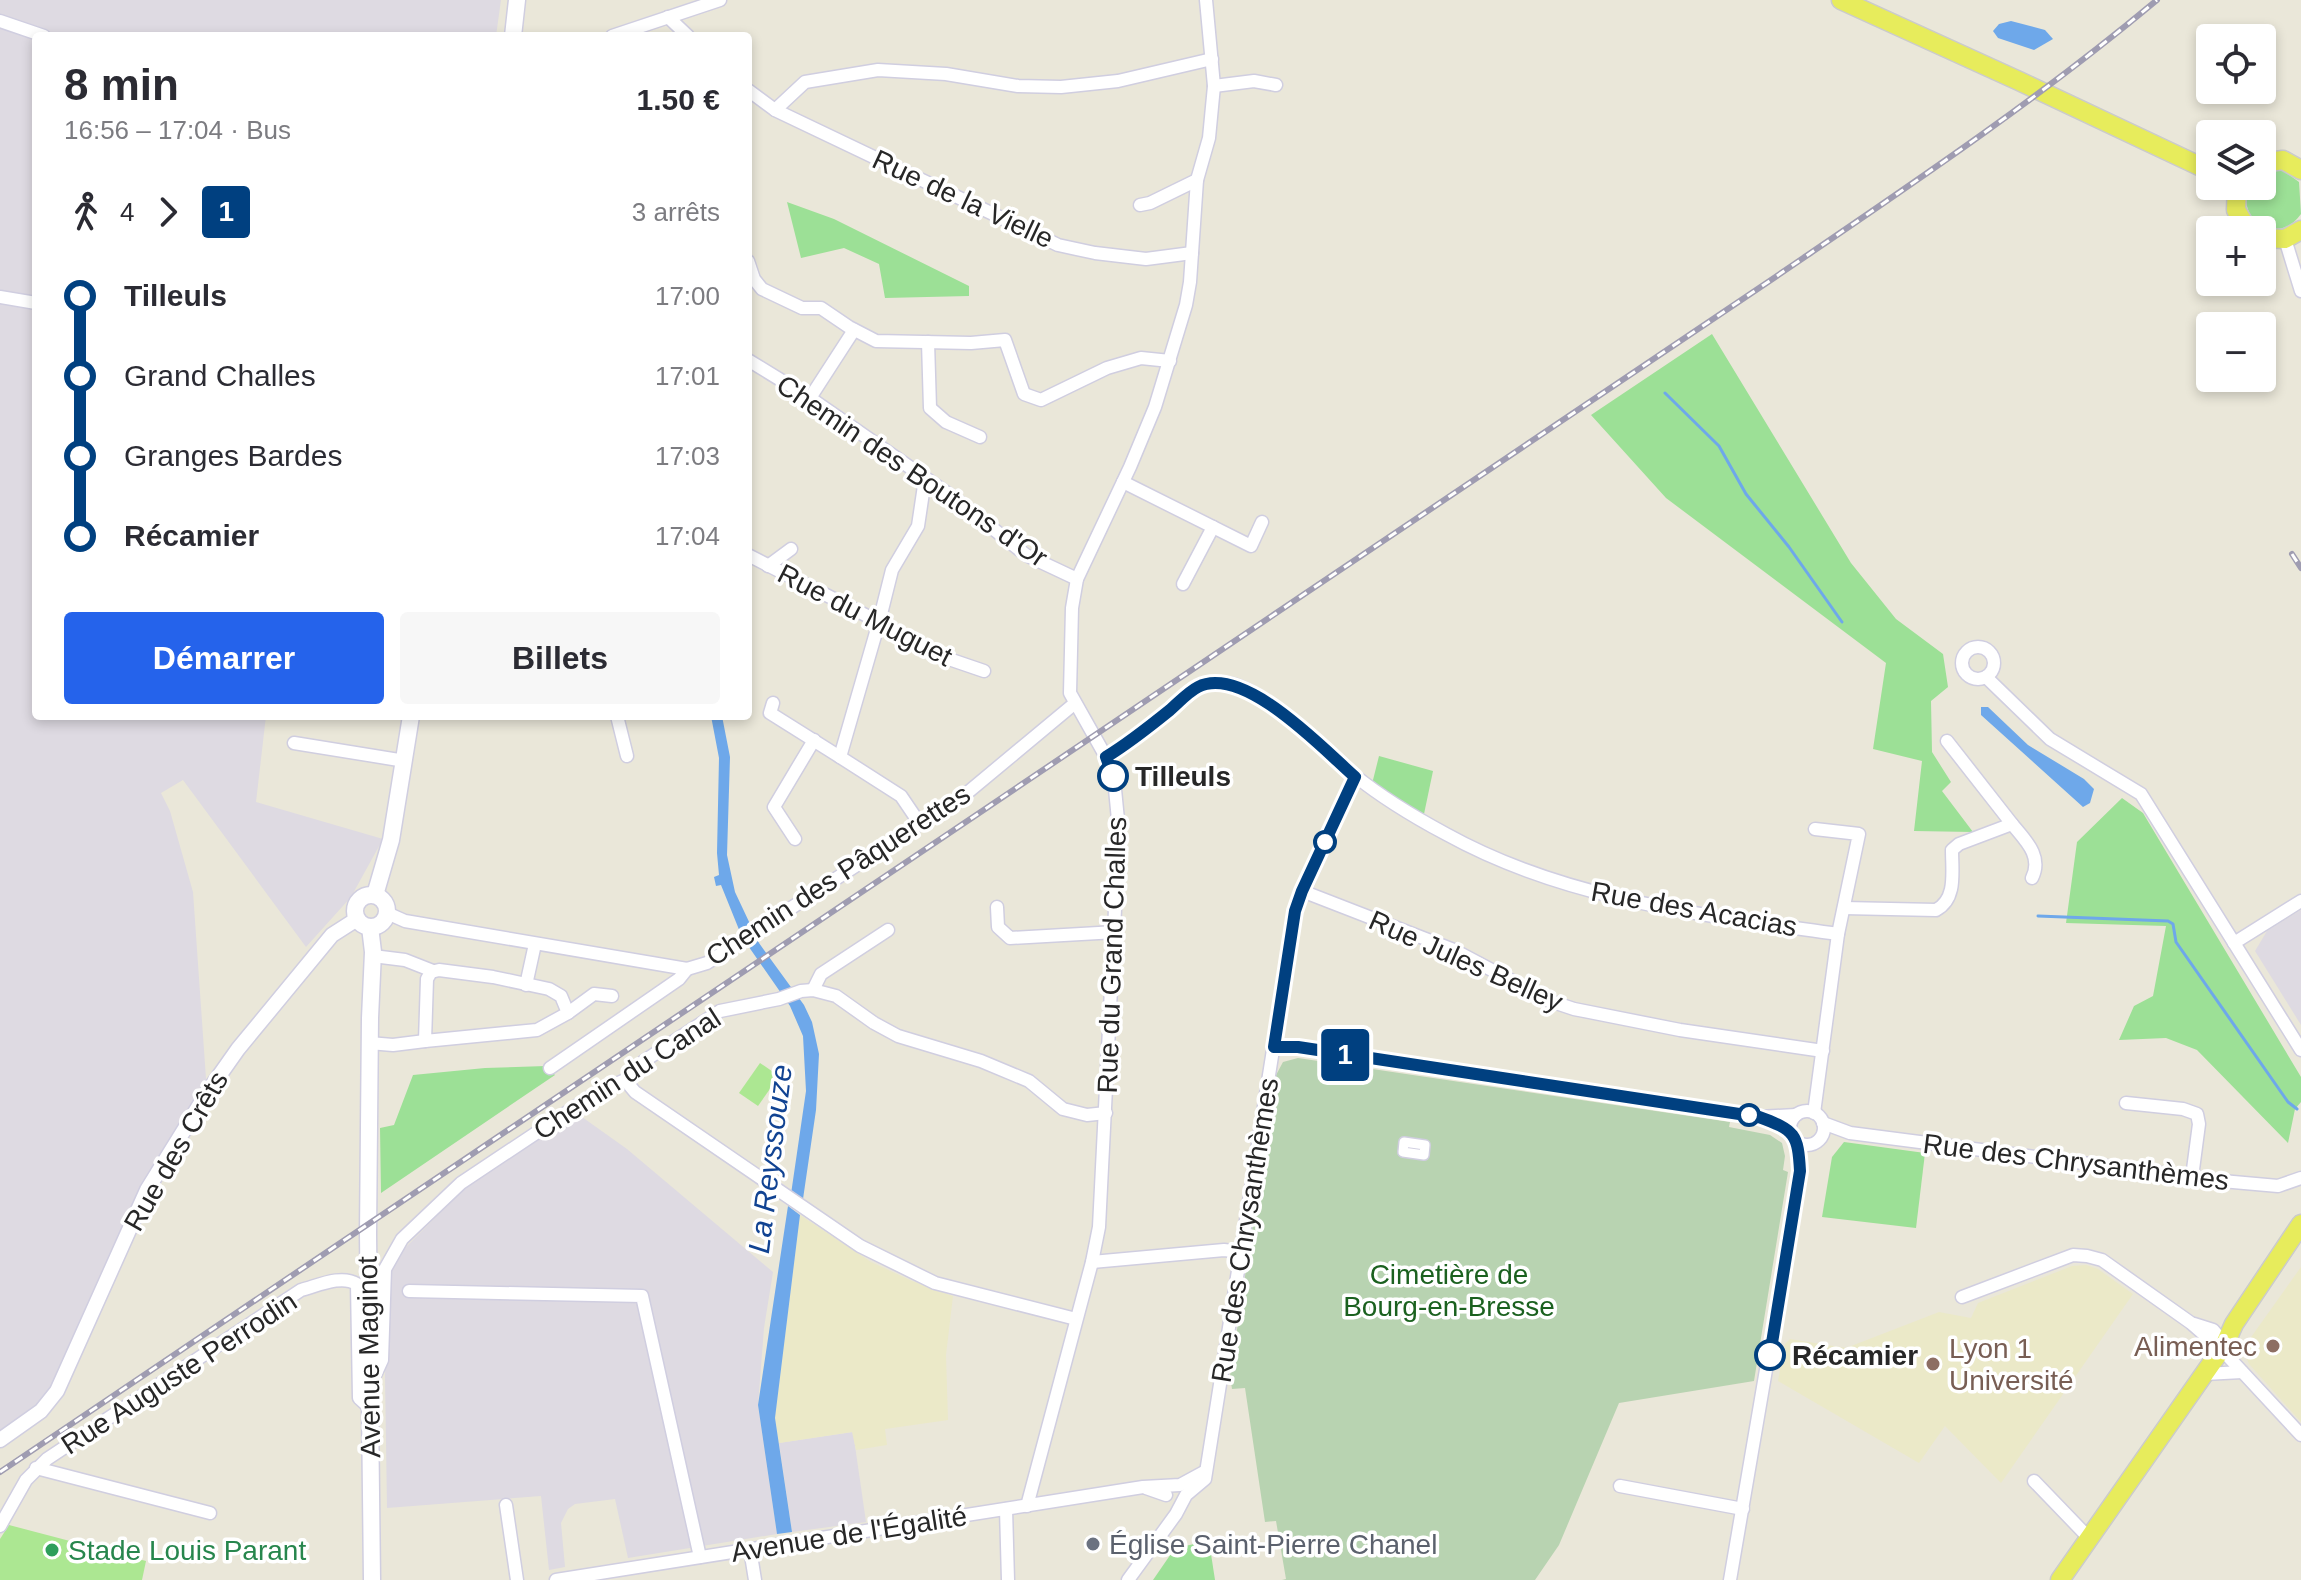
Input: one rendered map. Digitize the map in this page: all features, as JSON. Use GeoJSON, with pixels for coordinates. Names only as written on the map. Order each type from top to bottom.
{"type":"FeatureCollection","features":[{"type":"Feature","properties":{"kind":"main road"},"geometry":{"type":"LineString","coordinates":[[513,32],[517,0]]}},
{"type":"Feature","properties":{"kind":"main road"},"geometry":{"type":"LineString","coordinates":[[1841,0],[2196,164]]}},
{"type":"Feature","properties":{"kind":"main road"},"geometry":{"type":"LineString","coordinates":[[2276,161],[2299,164]]}},
{"type":"Feature","properties":{"kind":"main road"},"geometry":{"type":"LineString","coordinates":[[375,895],[391,840],[410,720]]}},
{"type":"Feature","properties":{"kind":"main road"},"geometry":{"type":"LineString","coordinates":[[375,895],[385,902],[387,913],[381,924],[363,923],[355,907],[363,897],[375,895]]}},
{"type":"Feature","properties":{"kind":"main road","name":"Avenue Maginot"},"geometry":{"type":"LineString","coordinates":[[363,923],[373,956],[368,1135],[372,1580]]}},
{"type":"Feature","properties":{"kind":"main road"},"geometry":{"type":"LineString","coordinates":[[2060,1580],[2224,1347],[2234,1324],[2301,1224]]}},
{"type":"Feature","properties":{"kind":"main road"},"geometry":{"type":"LineString","coordinates":[[2224,1347],[2242,1331],[2301,1244]]}},
{"type":"Feature","properties":{"kind":"street"},"geometry":{"type":"LineString","coordinates":[[624,32],[720,0]]}},
{"type":"Feature","properties":{"kind":"street","name":"Rue du Grand Challes"},"geometry":{"type":"LineString","coordinates":[[1027,1506],[1099,1227],[1116,932],[1119,830],[1114,779],[1106,757],[1070,693],[1072,608],[1077,579],[1155,407],[1186,305],[1197,180],[1209,138],[1214,86],[1206,0]]}},
{"type":"Feature","properties":{"kind":"street"},"geometry":{"type":"LineString","coordinates":[[668,17],[684,32]]}},
{"type":"Feature","properties":{"kind":"street"},"geometry":{"type":"LineString","coordinates":[[0,21],[32,32]]}},
{"type":"Feature","properties":{"kind":"street"},"geometry":{"type":"LineString","coordinates":[[775,110],[805,82],[878,70],[946,74],[1018,86],[1061,87],[1118,81],[1212,59]]}},
{"type":"Feature","properties":{"kind":"street"},"geometry":{"type":"LineString","coordinates":[[1214,86],[1254,81],[1276,85]]}},
{"type":"Feature","properties":{"kind":"street","name":"Rue de la Vielle"},"geometry":{"type":"LineString","coordinates":[[752,93],[775,110],[1058,245],[1146,259],[1192,253]]}},
{"type":"Feature","properties":{"kind":"street"},"geometry":{"type":"LineString","coordinates":[[1140,205],[1197,180]]}},
{"type":"Feature","properties":{"kind":"street"},"geometry":{"type":"LineString","coordinates":[[2293,235],[2301,291]]}},
{"type":"Feature","properties":{"kind":"street"},"geometry":{"type":"LineString","coordinates":[[752,273],[762,289],[802,308],[821,308],[876,341],[1005,340],[1024,394],[1041,400],[1107,368],[1141,358],[1170,361]]}},
{"type":"Feature","properties":{"kind":"street"},"geometry":{"type":"LineString","coordinates":[[0,297],[32,302]]}},
{"type":"Feature","properties":{"kind":"street"},"geometry":{"type":"LineString","coordinates":[[810,398],[854,330]]}},
{"type":"Feature","properties":{"kind":"street"},"geometry":{"type":"LineString","coordinates":[[928,342],[930,408],[946,422],[980,437]]}},
{"type":"Feature","properties":{"kind":"street","name":"Chemin des Boutons d'Or"},"geometry":{"type":"LineString","coordinates":[[752,362],[810,398],[957,500],[1026,555],[1077,579]]}},
{"type":"Feature","properties":{"kind":"street"},"geometry":{"type":"LineString","coordinates":[[840,757],[892,570],[918,526],[925,479]]}},
{"type":"Feature","properties":{"kind":"street"},"geometry":{"type":"LineString","coordinates":[[1123,482],[1251,546],[1262,522]]}},
{"type":"Feature","properties":{"kind":"street"},"geometry":{"type":"LineString","coordinates":[[1183,584],[1213,527]]}},
{"type":"Feature","properties":{"kind":"street"},"geometry":{"type":"LineString","coordinates":[[768,566],[791,549]]}},
{"type":"Feature","properties":{"kind":"street","name":"Rue du Muguet"},"geometry":{"type":"LineString","coordinates":[[752,557],[943,657],[984,671]]}},
{"type":"Feature","properties":{"kind":"street"},"geometry":{"type":"LineString","coordinates":[[1986,677],[2050,739],[2141,794],[2301,1050]]}},
{"type":"Feature","properties":{"kind":"street","name":"Rue des Acacias"},"geometry":{"type":"LineString","coordinates":[[1106,757],[1128,744],[1198,687],[1226,682],[1246,689],[1290,720],[1355,777],[1446,835],[1518,867],[1598,895],[1662,909],[1838,934]]}},
{"type":"Feature","properties":{"kind":"street"},"geometry":{"type":"LineString","coordinates":[[773,703],[770,713],[901,796],[920,824]]}},
{"type":"Feature","properties":{"kind":"street","name":"Chemin des Pâquerettes"},"geometry":{"type":"LineString","coordinates":[[387,913],[405,921],[687,969],[707,963],[967,793],[1074,704]]}},
{"type":"Feature","properties":{"kind":"street"},"geometry":{"type":"LineString","coordinates":[[618,720],[627,756]]}},
{"type":"Feature","properties":{"kind":"street"},"geometry":{"type":"LineString","coordinates":[[795,839],[774,807],[814,740]]}},
{"type":"Feature","properties":{"kind":"street"},"geometry":{"type":"LineString","coordinates":[[1947,741],[2034,852],[2035,871],[2032,878]]}},
{"type":"Feature","properties":{"kind":"street"},"geometry":{"type":"LineString","coordinates":[[294,743],[405,761]]}},
{"type":"Feature","properties":{"kind":"street"},"geometry":{"type":"LineString","coordinates":[[1274,1047],[1295,911],[1355,777]]}},
{"type":"Feature","properties":{"kind":"street"},"geometry":{"type":"LineString","coordinates":[[1844,908],[1936,910],[1946,905],[1950,897],[1952,850],[1959,844],[2012,824]]}},
{"type":"Feature","properties":{"kind":"street"},"geometry":{"type":"LineString","coordinates":[[1800,1171],[1824,1131],[1819,1118],[1823,1051],[1838,934],[1859,834],[1815,829]]}},
{"type":"Feature","properties":{"kind":"street","name":"Rue Jules Belley"},"geometry":{"type":"LineString","coordinates":[[1302,891],[1454,950],[1550,1001],[1574,1009],[1680,1030],[1823,1051]]}},
{"type":"Feature","properties":{"kind":"street"},"geometry":{"type":"LineString","coordinates":[[2234,943],[2301,901]]}},
{"type":"Feature","properties":{"kind":"street"},"geometry":{"type":"LineString","coordinates":[[997,907],[998,927],[1010,938],[1116,932]]}},
{"type":"Feature","properties":{"kind":"street","name":"Rue des Crêts"},"geometry":{"type":"LineString","coordinates":[[0,1440],[41,1411],[57,1391],[147,1190],[207,1093],[238,1049],[332,935],[363,923]]}},
{"type":"Feature","properties":{"kind":"street"},"geometry":{"type":"LineString","coordinates":[[888,930],[821,974],[807,991],[836,996],[898,1036],[981,1061],[1029,1081],[1063,1109],[1087,1115],[1106,1113]]}},
{"type":"Feature","properties":{"kind":"street"},"geometry":{"type":"LineString","coordinates":[[526,985],[535,944]]}},
{"type":"Feature","properties":{"kind":"street"},"geometry":{"type":"LineString","coordinates":[[373,956],[405,960],[433,971],[493,977],[557,992],[568,1013]]}},
{"type":"Feature","properties":{"kind":"street"},"geometry":{"type":"LineString","coordinates":[[550,1068],[679,979],[687,969]]}},
{"type":"Feature","properties":{"kind":"street"},"geometry":{"type":"LineString","coordinates":[[425,1041],[427,984],[433,971]]}},
{"type":"Feature","properties":{"kind":"street","name":"Chemin du Canal"},"geometry":{"type":"LineString","coordinates":[[370,1387],[382,1360],[385,1269],[402,1239],[461,1183],[596,1093],[625,1080],[644,1061],[720,1011],[807,991]]}},
{"type":"Feature","properties":{"kind":"street"},"geometry":{"type":"LineString","coordinates":[[369,1043],[393,1045],[537,1030],[594,994],[612,996]]}},
{"type":"Feature","properties":{"kind":"street","name":"Rue des Chrysanthèmes"},"geometry":{"type":"LineString","coordinates":[[1128,1580],[1166,1527],[1176,1495],[1203,1484],[1207,1470],[1274,1047],[1298,1047],[1759,1117],[1796,1115]]}},
{"type":"Feature","properties":{"kind":"street"},"geometry":{"type":"LineString","coordinates":[[625,1080],[635,1092],[860,1246],[935,1283],[1076,1319]]}},
{"type":"Feature","properties":{"kind":"street"},"geometry":{"type":"LineString","coordinates":[[2126,1103],[2183,1109],[2197,1114],[2199,1124],[2192,1177]]}},
{"type":"Feature","properties":{"kind":"street"},"geometry":{"type":"LineString","coordinates":[[1730,1580],[1800,1171],[1799,1143],[1790,1131],[1790,1125],[1796,1115],[1807,1111],[1819,1118]]}},
{"type":"Feature","properties":{"kind":"street","name":"Rue des Chrysanthèmes"},"geometry":{"type":"LineString","coordinates":[[1759,1117],[1790,1131]]}},
{"type":"Feature","properties":{"kind":"street","name":"Rue des Chrysanthèmes"},"geometry":{"type":"LineString","coordinates":[[1819,1118],[1850,1133],[2222,1181],[2278,1186],[2301,1178]]}},
{"type":"Feature","properties":{"kind":"street","name":"Rue des Chrysanthèmes"},"geometry":{"type":"LineString","coordinates":[[1817,1142],[1850,1133]]}},
{"type":"Feature","properties":{"kind":"street"},"geometry":{"type":"LineString","coordinates":[[1799,1143],[1817,1142]]}},
{"type":"Feature","properties":{"kind":"street"},"geometry":{"type":"LineString","coordinates":[[1092,1262],[1224,1250],[1241,1252]]}},
{"type":"Feature","properties":{"kind":"street"},"geometry":{"type":"LineString","coordinates":[[1962,1297],[2073,1255],[2102,1260],[2191,1323],[2213,1330],[2242,1372],[2301,1435]]}},
{"type":"Feature","properties":{"kind":"street","name":"Rue Auguste Perrodin"},"geometry":{"type":"LineString","coordinates":[[0,1526],[36,1468],[301,1290],[335,1281],[350,1280],[357,1284],[359,1398],[371,1409]]}},
{"type":"Feature","properties":{"kind":"street"},"geometry":{"type":"LineString","coordinates":[[409,1291],[642,1296],[700,1557]]}},
{"type":"Feature","properties":{"kind":"street"},"geometry":{"type":"LineString","coordinates":[[2205,1374],[2242,1372]]}},
{"type":"Feature","properties":{"kind":"street"},"geometry":{"type":"LineString","coordinates":[[36,1468],[210,1513]]}},
{"type":"Feature","properties":{"kind":"street"},"geometry":{"type":"LineString","coordinates":[[2034,1481],[2089,1538]]}},
{"type":"Feature","properties":{"kind":"street"},"geometry":{"type":"LineString","coordinates":[[1620,1486],[1743,1509]]}},
{"type":"Feature","properties":{"kind":"street","name":"Avenue de l'Égalité"},"geometry":{"type":"LineString","coordinates":[[556,1580],[628,1574],[700,1557],[1143,1487],[1176,1495]]}},
{"type":"Feature","properties":{"kind":"street"},"geometry":{"type":"LineString","coordinates":[[506,1505],[517,1580]]}},
{"type":"Feature","properties":{"kind":"street"},"geometry":{"type":"LineString","coordinates":[[1006,1509],[1008,1580]]}},
{"type":"Feature","properties":{"kind":"street"},"geometry":{"type":"LineString","coordinates":[[750,1549],[755,1580]]}},
{"type":"Feature","properties":{"kind":"shaded area"},"geometry":{"type":"Polygon","coordinates":[[[0,0],[501,0],[497,32],[32,32],[32,720],[266,720],[256,802],[383,839],[351,897],[306,947],[183,780],[161,793],[170,811],[193,892],[207,1093],[175,1143],[44,1405],[0,1433],[0,0]]]}},
{"type":"Feature","properties":{"kind":"shaded area"},"geometry":{"type":"Polygon","coordinates":[[[2301,910],[2301,1025],[2255,951],[2267,931],[2301,910]]]}},
{"type":"Feature","properties":{"kind":"shaded area"},"geometry":{"type":"Polygon","coordinates":[[[575,1112],[627,1149],[773,1272],[764,1328],[758,1405],[777,1534],[628,1558],[615,1499],[575,1504],[568,1509],[561,1523],[565,1567],[549,1570],[541,1496],[387,1508],[385,1376],[388,1280],[400,1253],[464,1189],[575,1112]]]}},
{"type":"Feature","properties":{"kind":"shaded area"},"geometry":{"type":"Polygon","coordinates":[[[800,1215],[871,1262],[953,1296],[946,1355],[948,1420],[885,1429],[887,1445],[856,1450],[852,1432],[779,1443],[775,1418],[800,1215]]]}},
{"type":"Feature","properties":{"kind":"shaded area","name":"Lyon 1 Université"},"geometry":{"type":"Polygon","coordinates":[[[2086,1265],[2098,1269],[2133,1294],[2001,1483],[1945,1426],[1919,1463],[1778,1381],[1785,1344],[1790,1339],[1846,1348],[1939,1312],[1971,1318],[1978,1303],[2072,1266],[2086,1265]]]}},
{"type":"Feature","properties":{"kind":"shaded area","name":"Alimentec"},"geometry":{"type":"Polygon","coordinates":[[[2301,1267],[2301,1422],[2249,1364],[2245,1354],[2249,1340],[2301,1267]]]}},
{"type":"Feature","properties":{"kind":"shaded area"},"geometry":{"type":"Polygon","coordinates":[[[853,1432],[866,1522],[792,1532],[779,1443],[853,1432]]]}},
{"type":"Feature","properties":{"kind":"green space"},"geometry":{"type":"Polygon","coordinates":[[[2276,170],[2284,171],[2299,182],[2301,214],[2292,223],[2276,229],[2276,216],[2252,216],[2246,200],[2276,200],[2276,170]]]}},
{"type":"Feature","properties":{"kind":"green space"},"geometry":{"type":"Polygon","coordinates":[[[787,202],[834,219],[969,286],[969,296],[885,298],[879,264],[844,248],[801,258],[787,202]]]}},
{"type":"Feature","properties":{"kind":"green space"},"geometry":{"type":"Polygon","coordinates":[[[1712,334],[1851,563],[1896,619],[1943,654],[1948,687],[1931,701],[1932,752],[1951,782],[1942,791],[1973,832],[1914,831],[1922,761],[1873,749],[1886,663],[1666,498],[1591,415],[1712,334]]]}},
{"type":"Feature","properties":{"kind":"green space"},"geometry":{"type":"Polygon","coordinates":[[[1379,756],[1433,771],[1424,814],[1372,784],[1379,756]]]}},
{"type":"Feature","properties":{"kind":"green space"},"geometry":{"type":"Polygon","coordinates":[[[2122,798],[2143,813],[2301,1077],[2301,1102],[2295,1109],[2288,1143],[2197,1050],[2166,1038],[2119,1040],[2134,1006],[2153,996],[2166,926],[2066,923],[2077,842],[2122,798]]]}},
{"type":"Feature","properties":{"kind":"green space","name":"Cimetière de Bourg-en-Bresse"},"geometry":{"type":"Polygon","coordinates":[[[1298,1058],[1730,1122],[1729,1127],[1770,1135],[1782,1143],[1785,1156],[1783,1170],[1788,1172],[1754,1381],[1619,1403],[1559,1545],[1535,1580],[1282,1580],[1286,1579],[1276,1521],[1265,1522],[1245,1388],[1232,1389],[1230,1376],[1275,1077],[1283,1062],[1298,1058]]]}},
{"type":"Feature","properties":{"kind":"green space"},"geometry":{"type":"Polygon","coordinates":[[[760,1063],[779,1076],[758,1106],[739,1093],[760,1063]]]}},
{"type":"Feature","properties":{"kind":"green space"},"geometry":{"type":"Polygon","coordinates":[[[546,1066],[555,1075],[381,1193],[380,1128],[394,1125],[413,1075],[546,1066]]]}},
{"type":"Feature","properties":{"kind":"green space"},"geometry":{"type":"Polygon","coordinates":[[[1844,1142],[1925,1153],[1916,1228],[1822,1217],[1832,1157],[1844,1142]]]}},
{"type":"Feature","properties":{"kind":"green space","name":"Stade Louis Parant"},"geometry":{"type":"Polygon","coordinates":[[[9,1525],[146,1561],[142,1580],[0,1580],[0,1539],[9,1525]]]}},
{"type":"Feature","properties":{"kind":"green space"},"geometry":{"type":"Polygon","coordinates":[[[1209,1541],[1215,1580],[1153,1580],[1175,1548],[1209,1541]]]}},
{"type":"Feature","properties":{"kind":"water"},"geometry":{"type":"Polygon","coordinates":[[[2011,21],[2045,30],[2053,39],[2034,50],[1998,38],[1993,31],[1999,24],[2011,21]]]}},
{"type":"Feature","properties":{"kind":"water"},"geometry":{"type":"Polygon","coordinates":[[[1981,707],[1988,707],[2028,745],[2084,779],[2094,789],[2090,803],[2083,807],[1981,715],[1981,707]]]}},
{"type":"Feature","properties":{"kind":"water"},"geometry":{"type":"Polygon","coordinates":[[[712,720],[723,720],[730,757],[727,855],[735,892],[759,943],[804,1005],[812,1022],[819,1054],[816,1110],[803,1199],[791,1194],[806,1091],[803,1036],[790,1006],[742,937],[721,885],[716,886],[714,877],[719,875],[719,758],[712,720]]]}},
{"type":"Feature","properties":{"kind":"water"},"geometry":{"type":"Polygon","coordinates":[[[788,1206],[800,1215],[775,1418],[792,1532],[777,1534],[758,1405],[788,1206]]]}},
{"type":"Feature","properties":{"kind":"waterway"},"geometry":{"type":"LineString","coordinates":[[1665,393],[1719,446],[1746,494],[1789,547],[1842,622]]}},
{"type":"Feature","properties":{"kind":"waterway"},"geometry":{"type":"LineString","coordinates":[[2038,916],[2168,921],[2173,924],[2176,942],[2288,1102],[2297,1109]]}},
{"type":"Feature","properties":{"kind":"railway"},"geometry":{"type":"LineString","coordinates":[[0,1472],[1768,282],[2015,111],[2157,0]]}},
{"type":"Feature","properties":{"kind":"railway"},"geometry":{"type":"LineString","coordinates":[[2292,554],[2301,568]]}},
{"type":"Feature","properties":{"kind":"bus line","name":"1"},"geometry":{"type":"LineString","coordinates":[[1113,776],[1106,757],[1128,744],[1198,687],[1226,682],[1246,689],[1290,720],[1355,777],[1295,911],[1274,1047],[1298,1047],[1759,1117],[1790,1131],[1799,1143],[1800,1171],[1770,1355]]}},
{"type":"Feature","properties":{"kind":"place","name":"Tilleuls"},"geometry":{"type":"Point","coordinates":[1113,776]}},
{"type":"Feature","properties":{"kind":"place","name":"Alimentec"},"geometry":{"type":"Point","coordinates":[2273,1346]}},
{"type":"Feature","properties":{"kind":"place","name":"Récamier"},"geometry":{"type":"Point","coordinates":[1770,1355]}},
{"type":"Feature","properties":{"kind":"place","name":"Lyon 1 Université"},"geometry":{"type":"Point","coordinates":[1933,1364]}},
{"type":"Feature","properties":{"kind":"place","name":"Église Saint-Pierre Chanel"},"geometry":{"type":"Point","coordinates":[1093,1544]}},
{"type":"Feature","properties":{"kind":"place","name":"Stade Louis Parant"},"geometry":{"type":"Point","coordinates":[52,1550]}},
{"type":"Feature","properties":{"kind":"water label","name":"La Reyssouze"},"geometry":{"type":"Point","coordinates":[770,1159]}}]}
